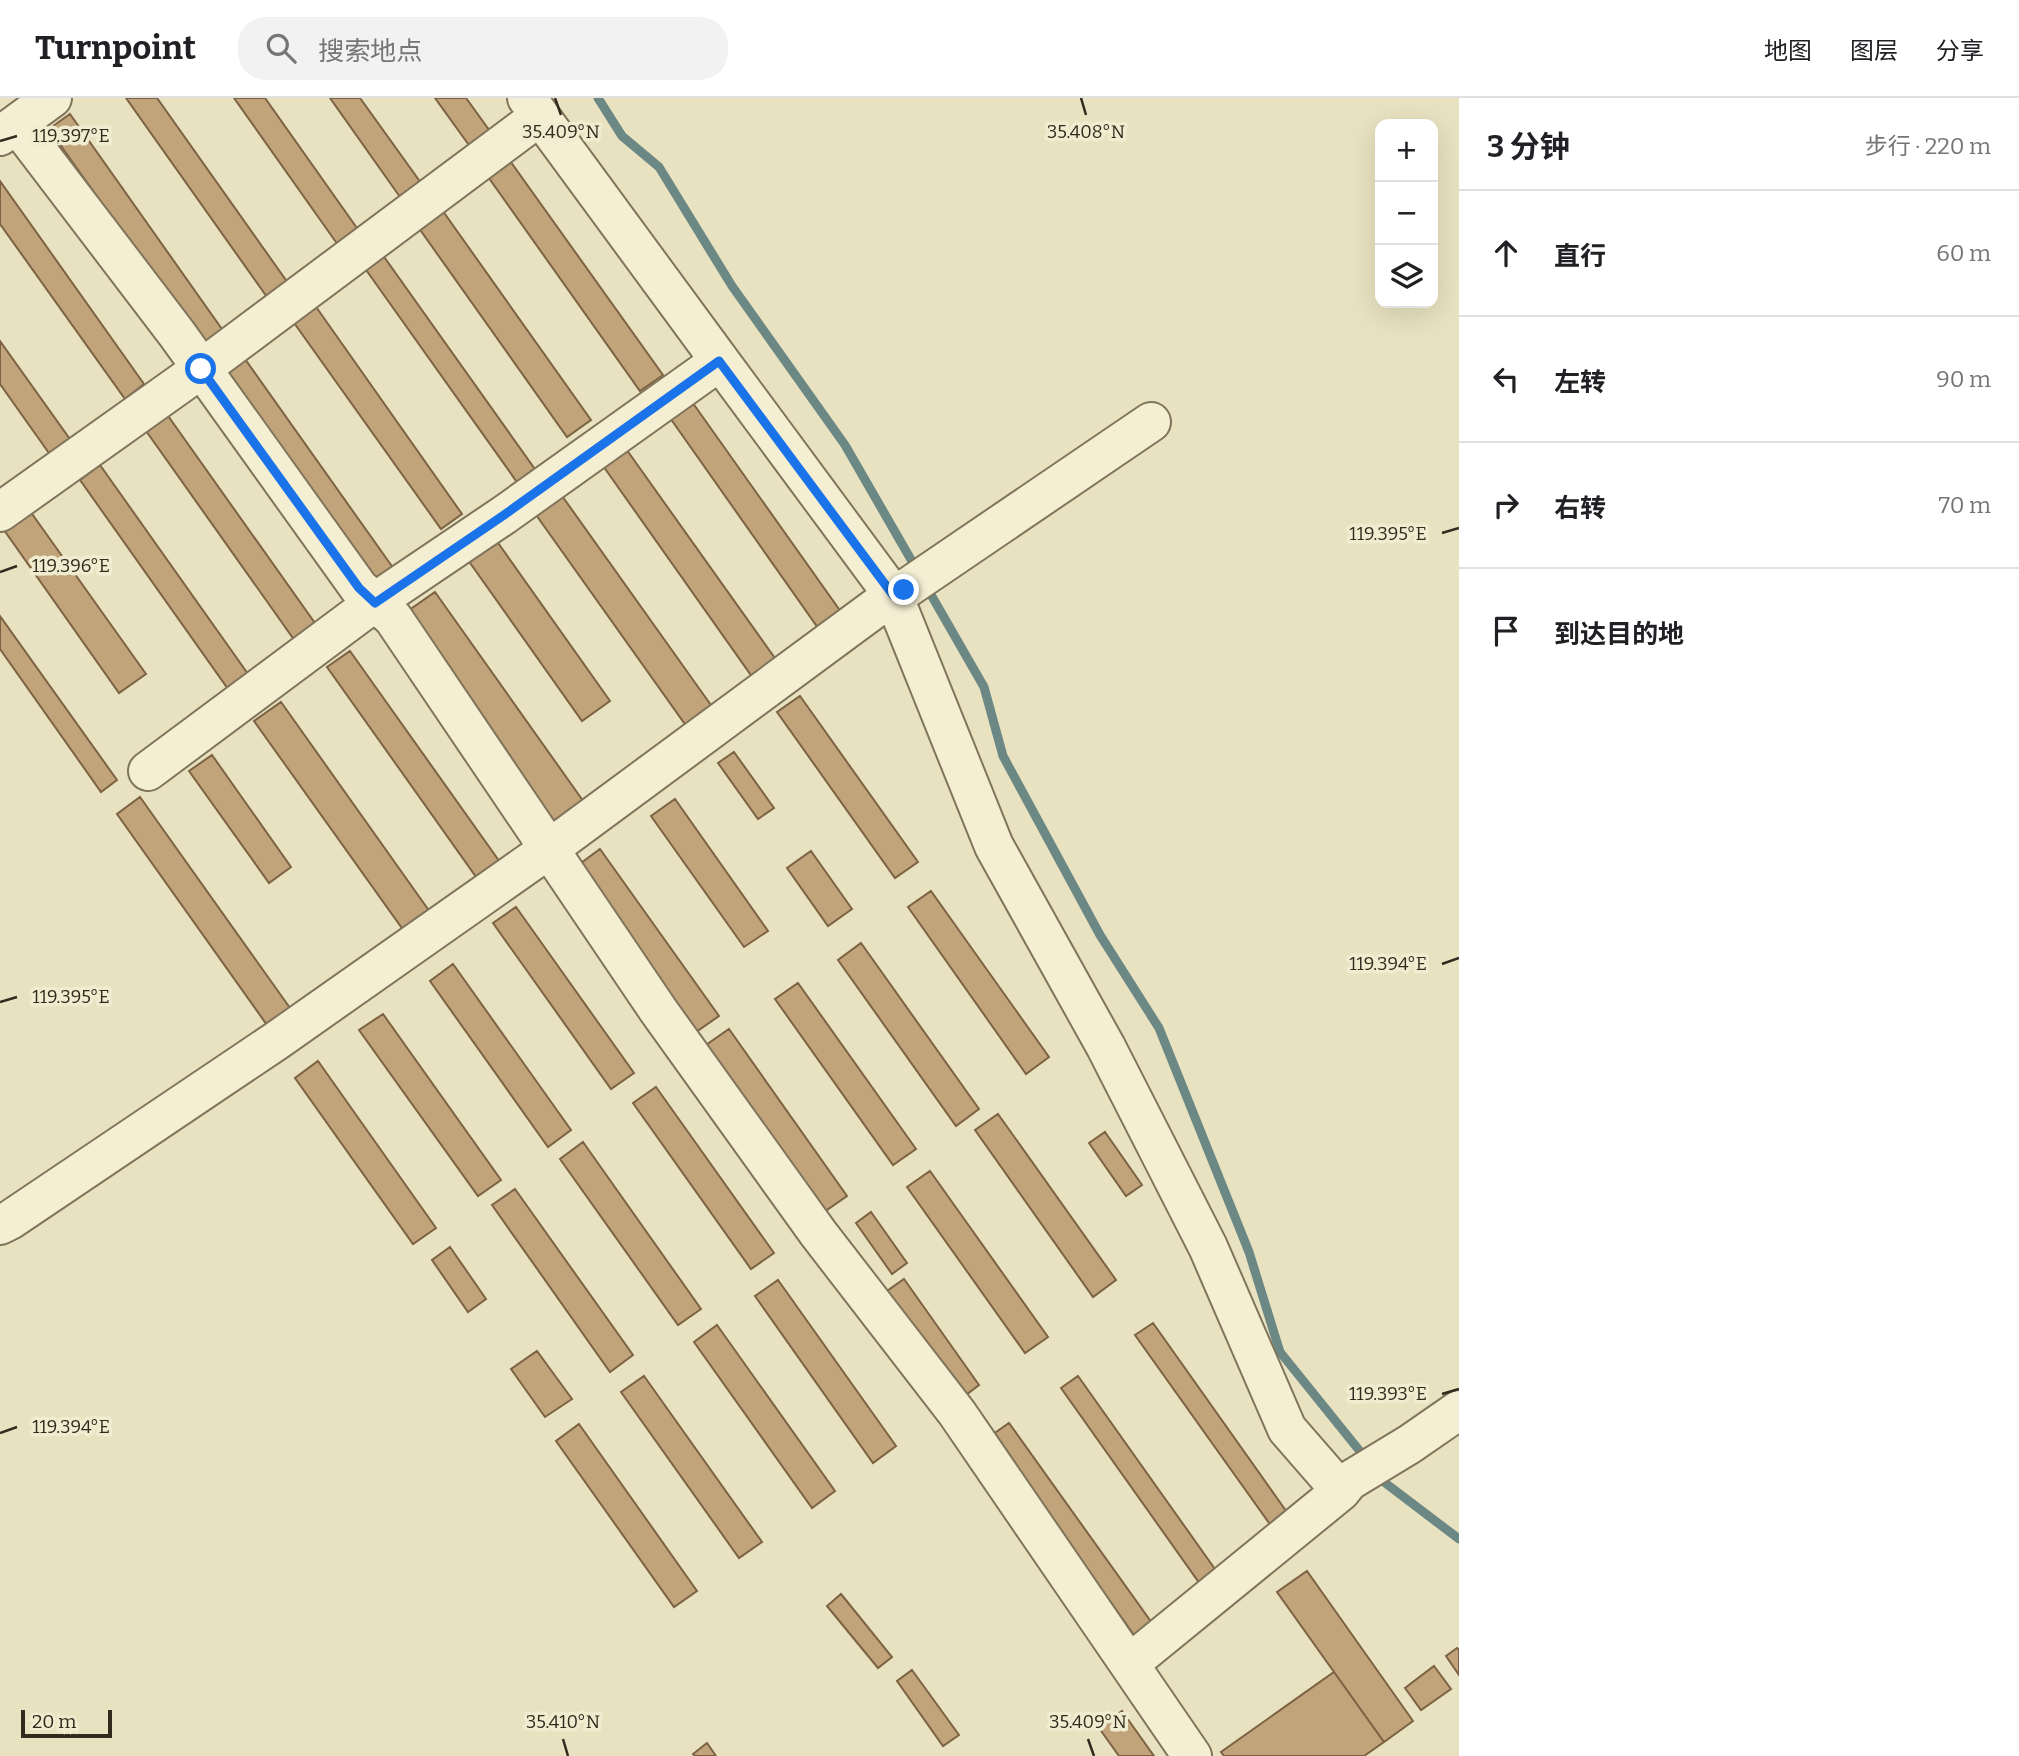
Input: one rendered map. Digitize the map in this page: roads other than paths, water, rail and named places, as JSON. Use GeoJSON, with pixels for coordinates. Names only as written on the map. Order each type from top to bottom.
{"type":"FeatureCollection","features":[{"type":"Feature","properties":{"kind":"street"},"geometry":{"type":"LineString","coordinates":[[52,98],[8,130],[201,369],[359,588],[393,618],[658,1010],[810,1222],[957,1413],[1192,1756]]}},
{"type":"Feature","properties":{"kind":"street"},"geometry":{"type":"LineString","coordinates":[[0,512],[201,369],[533,107],[719,361],[899,592],[994,846],[1106,1047],[1202,1235],[1287,1429],[1345,1486]]}},
{"type":"Feature","properties":{"kind":"street"},"geometry":{"type":"LineString","coordinates":[[148,771],[375,603],[504,515],[719,361]]}},
{"type":"Feature","properties":{"kind":"street"},"geometry":{"type":"LineString","coordinates":[[0,1225],[276,1041],[549,849],[899,592],[1151,422]]}},
{"type":"Feature","properties":{"kind":"street"},"geometry":{"type":"LineString","coordinates":[[1129,1664],[1345,1486],[1459,1410]]}},
{"type":"Feature","properties":{"kind":"waterway"},"geometry":{"type":"LineString","coordinates":[[598,98],[622,136],[659,167],[732,286],[845,445],[917,570]]}},
{"type":"Feature","properties":{"kind":"waterway"},"geometry":{"type":"LineString","coordinates":[[926,586],[984,687],[1003,756],[1100,935],[1159,1028],[1249,1252],[1280,1352],[1367,1460]]}},
{"type":"Feature","properties":{"kind":"waterway"},"geometry":{"type":"LineString","coordinates":[[1378,1474],[1384,1482],[1459,1539]]}}]}
